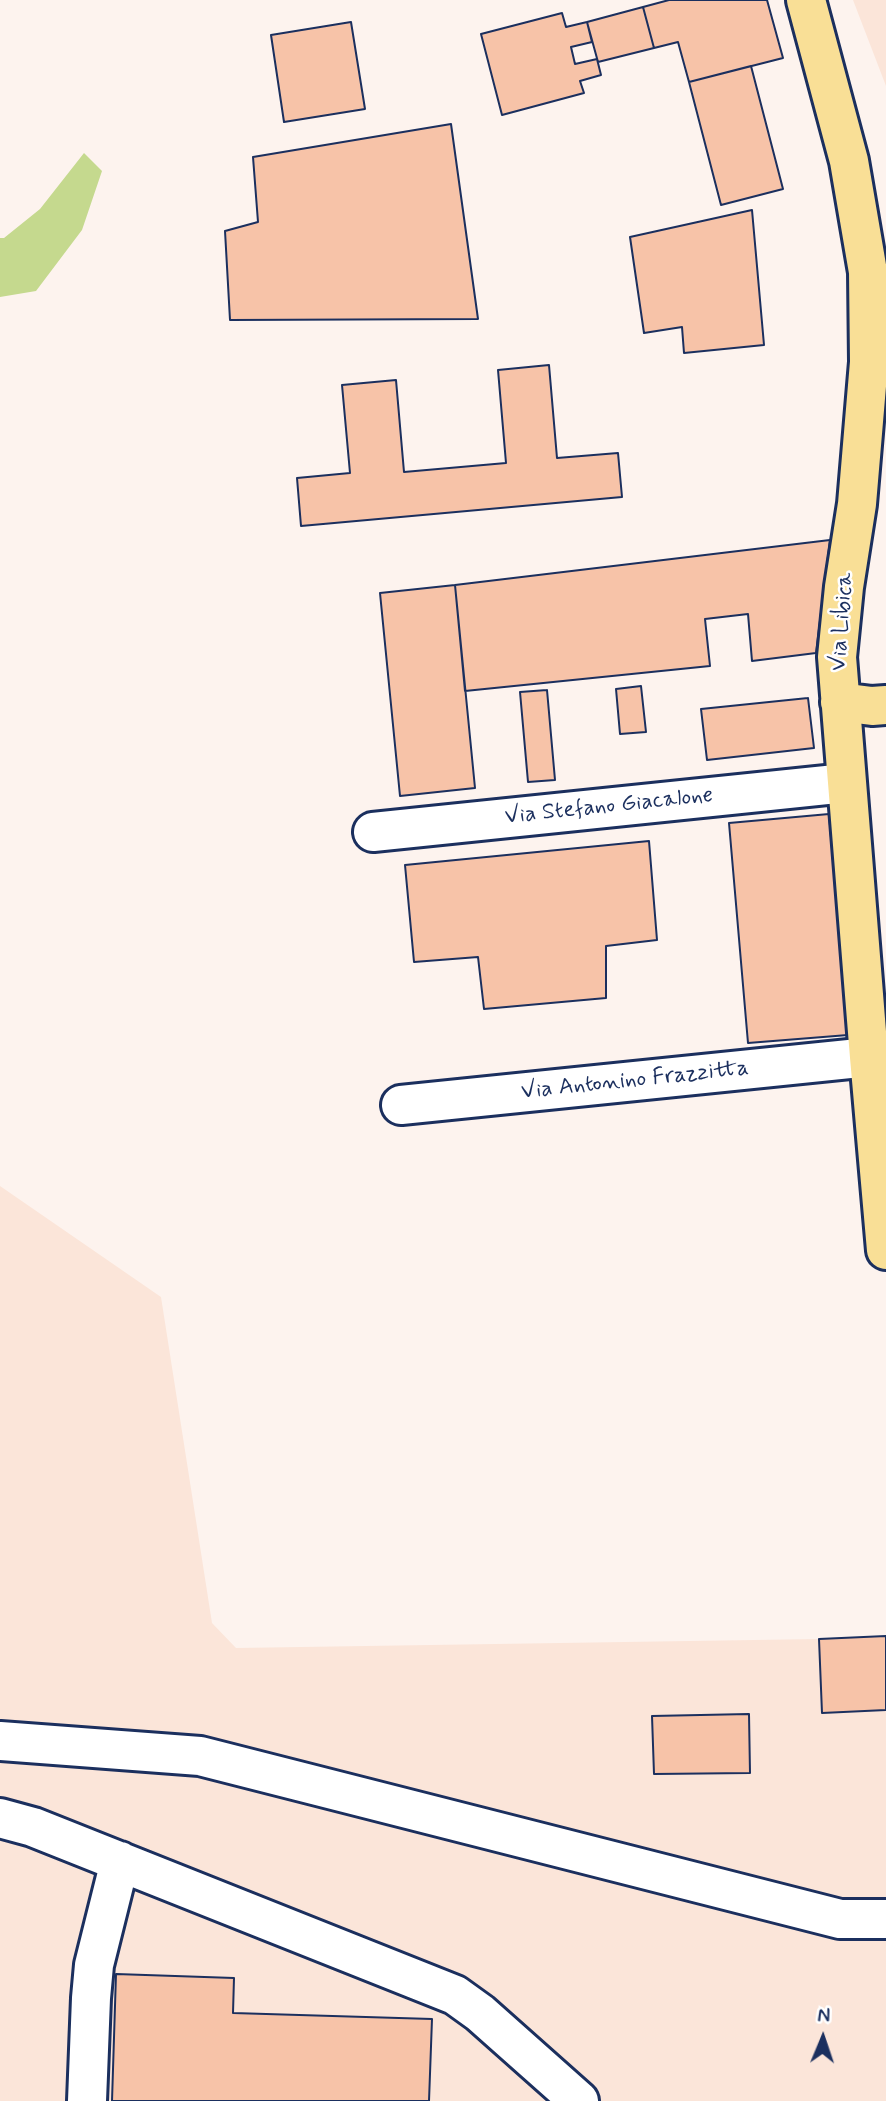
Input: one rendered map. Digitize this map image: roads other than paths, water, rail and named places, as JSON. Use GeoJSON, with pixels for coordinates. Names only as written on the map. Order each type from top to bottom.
{"type":"FeatureCollection","features":[{"type":"Feature","properties":{"kind":"main road","name":"Via Libica"},"geometry":{"type":"LineString","coordinates":[[806,0],[849,161],[868,272],[869,362],[857,505],[844,587],[837,657],[846,783],[873,1035],[886,1251]]}},
{"type":"Feature","properties":{"kind":"main road"},"geometry":{"type":"LineString","coordinates":[[840,702],[886,705]]}},
{"type":"Feature","properties":{"kind":"street","name":"Via Stefano Giacalone"},"geometry":{"type":"LineString","coordinates":[[373,832],[846,783]]}},
{"type":"Feature","properties":{"kind":"street","name":"Via Antonino Frazzitta"},"geometry":{"type":"LineString","coordinates":[[401,1105],[873,1035]]}},
{"type":"Feature","properties":{"kind":"street"},"geometry":{"type":"LineString","coordinates":[[0,1741],[200,1756],[840,1919],[886,1919]]}},
{"type":"Feature","properties":{"kind":"street"},"geometry":{"type":"LineString","coordinates":[[0,1818],[33,1826],[455,1995],[480,2013],[579,2101]]}},
{"type":"Feature","properties":{"kind":"street"},"geometry":{"type":"LineString","coordinates":[[87,2101],[94,1965],[120,1861]]}}]}
